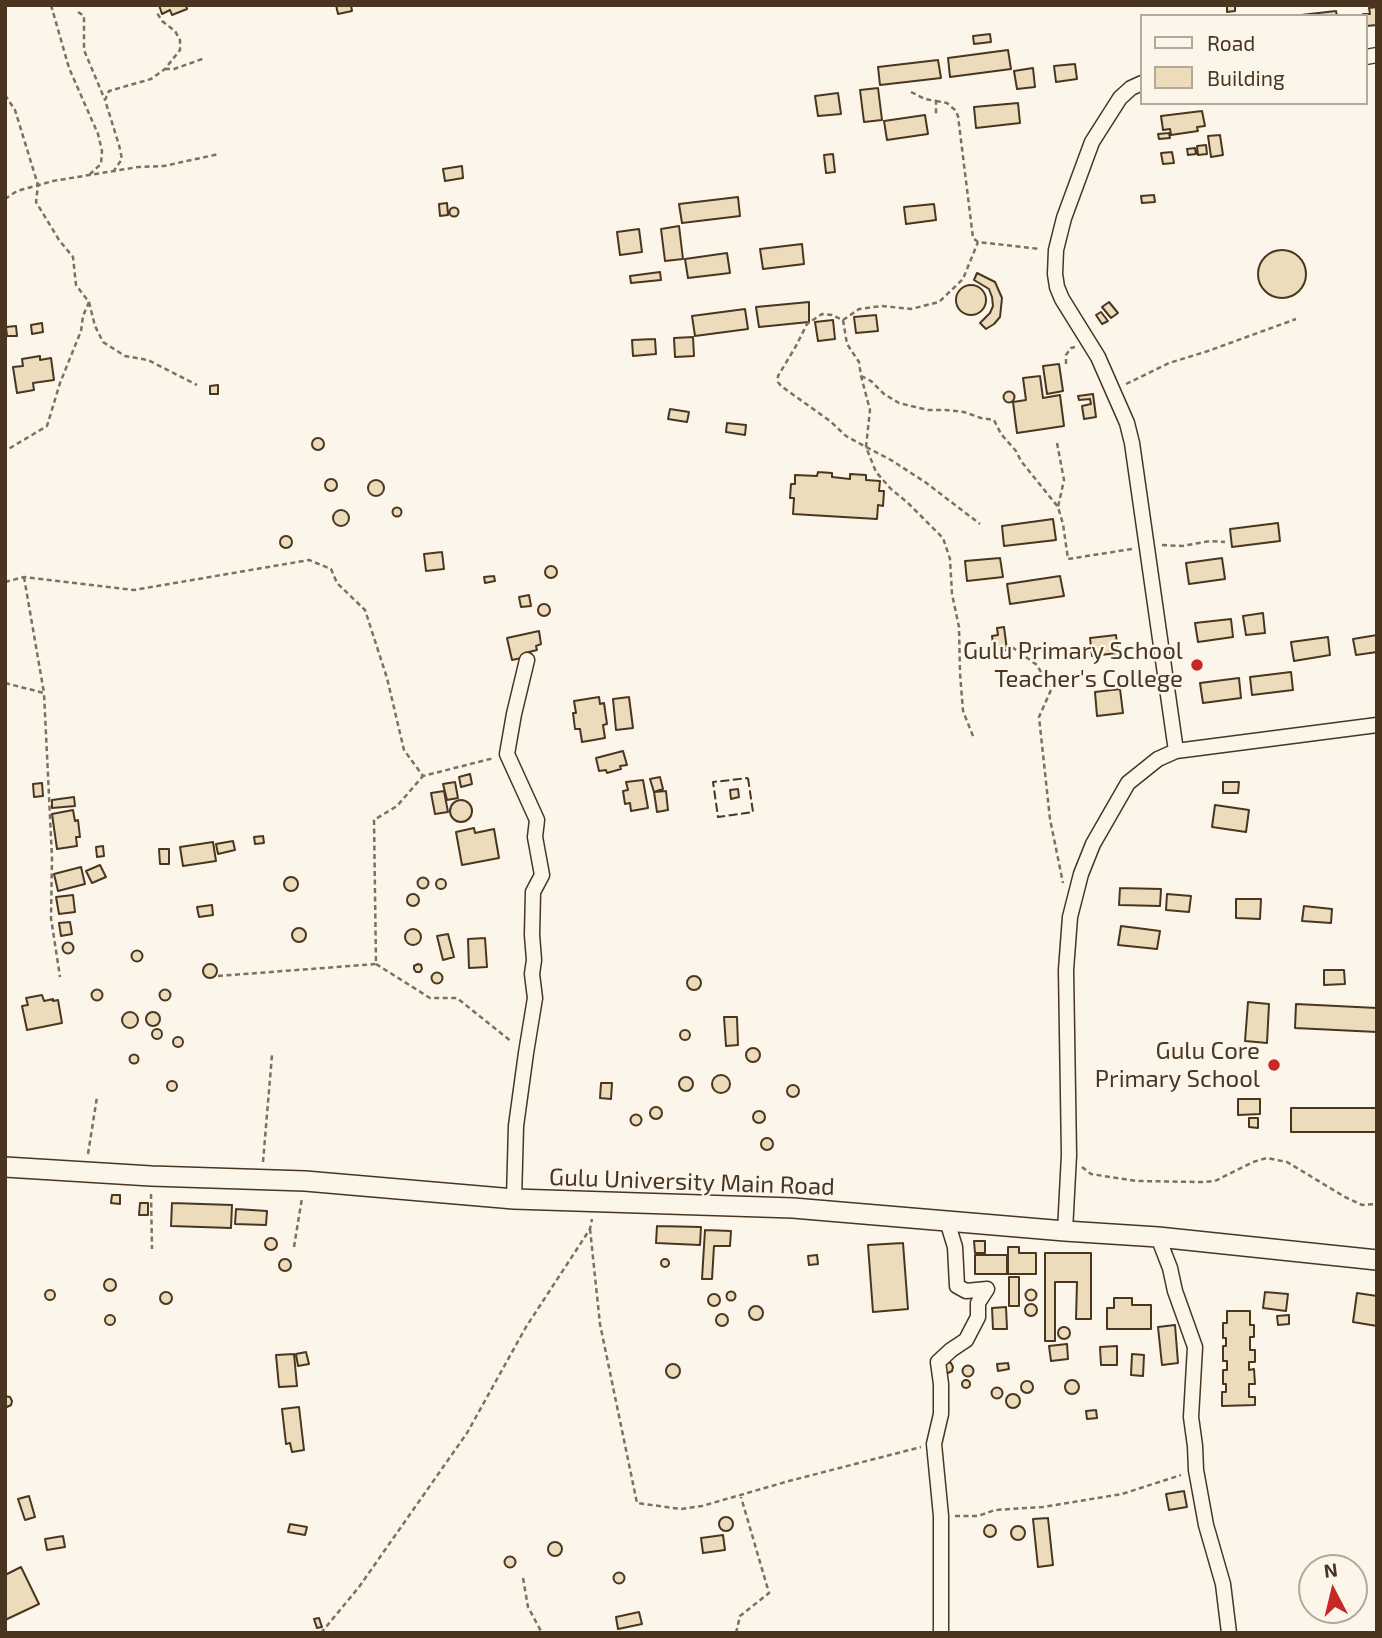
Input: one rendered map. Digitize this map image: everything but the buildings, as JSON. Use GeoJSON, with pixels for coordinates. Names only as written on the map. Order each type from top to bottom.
{"type":"FeatureCollection","features":[{"type":"Feature","properties":{"kind":"street"},"geometry":{"type":"LineString","coordinates":[[1140,84],[1120,98],[1092,142],[1063,218],[1056,250],[1055,274],[1062,299],[1098,357],[1127,423],[1176,751]]}},
{"type":"Feature","properties":{"kind":"street"},"geometry":{"type":"LineString","coordinates":[[514,1199],[516,1126],[535,998],[532,974],[533,892],[542,875],[535,837],[537,820],[507,754],[527,660]]}},
{"type":"Feature","properties":{"kind":"street"},"geometry":{"type":"LineString","coordinates":[[1065,1231],[1069,1155],[1066,970],[1070,917],[1081,874],[1093,844],[1128,783],[1158,759],[1176,751],[1377,725]]}},
{"type":"Feature","properties":{"kind":"street","name":"Gulu University Main Road"},"geometry":{"type":"LineString","coordinates":[[5,1167],[151,1176],[305,1181],[514,1199],[793,1208],[1158,1237],[1377,1260]]}},
{"type":"Feature","properties":{"kind":"street"},"geometry":{"type":"LineString","coordinates":[[940,1633],[941,1516],[934,1444],[941,1414],[938,1362],[967,1340],[978,1317],[978,1303],[987,1289],[966,1291],[957,1286],[955,1247],[947,1221]]}},
{"type":"Feature","properties":{"kind":"street"},"geometry":{"type":"LineString","coordinates":[[1158,1237],[1195,1347],[1191,1417],[1196,1470],[1206,1525],[1223,1584],[1229,1633]]}},
{"type":"Feature","properties":{"kind":"path"},"geometry":{"type":"LineString","coordinates":[[51,5],[69,68],[98,134],[102,151],[101,164],[89,175]]}},
{"type":"Feature","properties":{"kind":"path"},"geometry":{"type":"LineString","coordinates":[[78,12],[84,16],[84,50],[105,100],[119,145],[122,159],[113,172]]}},
{"type":"Feature","properties":{"kind":"path"},"geometry":{"type":"LineString","coordinates":[[105,100],[109,92],[151,79],[165,69],[180,50],[180,40],[175,31],[162,21],[157,13]]}},
{"type":"Feature","properties":{"kind":"path"},"geometry":{"type":"LineString","coordinates":[[165,69],[174,69],[205,58]]}},
{"type":"Feature","properties":{"kind":"path"},"geometry":{"type":"LineString","coordinates":[[911,92],[925,99],[947,103],[958,116],[973,238],[978,242],[1056,250]]}},
{"type":"Feature","properties":{"kind":"path"},"geometry":{"type":"LineString","coordinates":[[5,95],[15,110],[38,185],[36,202],[59,240],[73,257],[76,285],[89,302],[95,326],[103,342],[125,356],[148,360],[165,367],[197,386]]}},
{"type":"Feature","properties":{"kind":"path"},"geometry":{"type":"LineString","coordinates":[[936,101],[936,115]]}},
{"type":"Feature","properties":{"kind":"path"},"geometry":{"type":"LineString","coordinates":[[5,199],[17,191],[38,185],[138,167],[164,166],[219,154]]}},
{"type":"Feature","properties":{"kind":"path"},"geometry":{"type":"LineString","coordinates":[[843,320],[859,309],[882,306],[911,309],[939,302],[967,273],[978,242]]}},
{"type":"Feature","properties":{"kind":"path"},"geometry":{"type":"LineString","coordinates":[[5,451],[47,426],[89,302]]}},
{"type":"Feature","properties":{"kind":"path"},"geometry":{"type":"LineString","coordinates":[[843,320],[822,314],[807,324],[777,379],[781,386],[830,421],[846,436],[925,482],[980,524]]}},
{"type":"Feature","properties":{"kind":"path"},"geometry":{"type":"LineString","coordinates":[[1115,392],[1169,363],[1296,319]]}},
{"type":"Feature","properties":{"kind":"path"},"geometry":{"type":"LineString","coordinates":[[843,320],[847,344],[859,362],[870,410],[866,447],[876,472],[943,538],[950,559],[952,594],[959,627],[964,711],[973,736]]}},
{"type":"Feature","properties":{"kind":"path"},"geometry":{"type":"LineString","coordinates":[[1066,364],[1066,355],[1072,348],[1080,346],[1086,338]]}},
{"type":"Feature","properties":{"kind":"path"},"geometry":{"type":"LineString","coordinates":[[861,376],[899,402],[928,410],[955,411],[994,420],[1021,461],[1058,508],[1070,560]]}},
{"type":"Feature","properties":{"kind":"path"},"geometry":{"type":"LineString","coordinates":[[1058,443],[1064,480],[1058,508]]}},
{"type":"Feature","properties":{"kind":"path"},"geometry":{"type":"LineString","coordinates":[[5,582],[24,577],[134,590],[309,560],[331,569],[337,583],[365,610],[387,678],[404,750],[423,776]]}},
{"type":"Feature","properties":{"kind":"path"},"geometry":{"type":"LineString","coordinates":[[24,577],[44,693],[52,859],[51,919],[60,977]]}},
{"type":"Feature","properties":{"kind":"path"},"geometry":{"type":"LineString","coordinates":[[1012,647],[1037,665],[1051,690],[1040,717],[1050,819],[1070,917]]}},
{"type":"Feature","properties":{"kind":"path"},"geometry":{"type":"LineString","coordinates":[[5,683],[44,693]]}},
{"type":"Feature","properties":{"kind":"path"},"geometry":{"type":"LineString","coordinates":[[376,964],[374,820],[397,806],[423,776],[507,754]]}},
{"type":"Feature","properties":{"kind":"path"},"geometry":{"type":"LineString","coordinates":[[218,976],[376,964],[430,998],[457,998],[526,1052]]}},
{"type":"Feature","properties":{"kind":"path"},"geometry":{"type":"LineString","coordinates":[[261,1179],[272,1055]]}},
{"type":"Feature","properties":{"kind":"path"},"geometry":{"type":"LineString","coordinates":[[86,1171],[97,1097]]}},
{"type":"Feature","properties":{"kind":"path"},"geometry":{"type":"LineString","coordinates":[[1069,1155],[1091,1174],[1136,1181],[1215,1181],[1267,1158],[1287,1162],[1363,1206],[1377,1204]]}},
{"type":"Feature","properties":{"kind":"path"},"geometry":{"type":"LineString","coordinates":[[151,1176],[152,1249]]}},
{"type":"Feature","properties":{"kind":"path"},"geometry":{"type":"LineString","coordinates":[[294,1247],[305,1181]]}},
{"type":"Feature","properties":{"kind":"path"},"geometry":{"type":"LineString","coordinates":[[596,1203],[590,1229],[600,1324],[637,1503],[681,1508],[702,1506],[934,1444]]}},
{"type":"Feature","properties":{"kind":"path"},"geometry":{"type":"LineString","coordinates":[[321,1633],[359,1587],[467,1433],[526,1326],[590,1229]]}},
{"type":"Feature","properties":{"kind":"path"},"geometry":{"type":"LineString","coordinates":[[941,1516],[978,1516],[995,1510],[1043,1507],[1122,1494],[1196,1470]]}},
{"type":"Feature","properties":{"kind":"path"},"geometry":{"type":"LineString","coordinates":[[736,1633],[740,1616],[769,1593],[740,1496]]}},
{"type":"Feature","properties":{"kind":"path"},"geometry":{"type":"LineString","coordinates":[[523,1578],[528,1607],[542,1633]]}},
{"type":"Feature","properties":{"kind":"fence"},"geometry":{"type":"LineString","coordinates":[[748,778],[753,812],[718,817],[713,782],[748,778]]}},
{"type":"Feature","properties":{"kind":"place","name":"Gulu Primary School Teacher's College"},"geometry":{"type":"Point","coordinates":[1197,665]}},
{"type":"Feature","properties":{"kind":"place","name":"Gulu Core Primary School"},"geometry":{"type":"Point","coordinates":[1274,1065]}}]}
